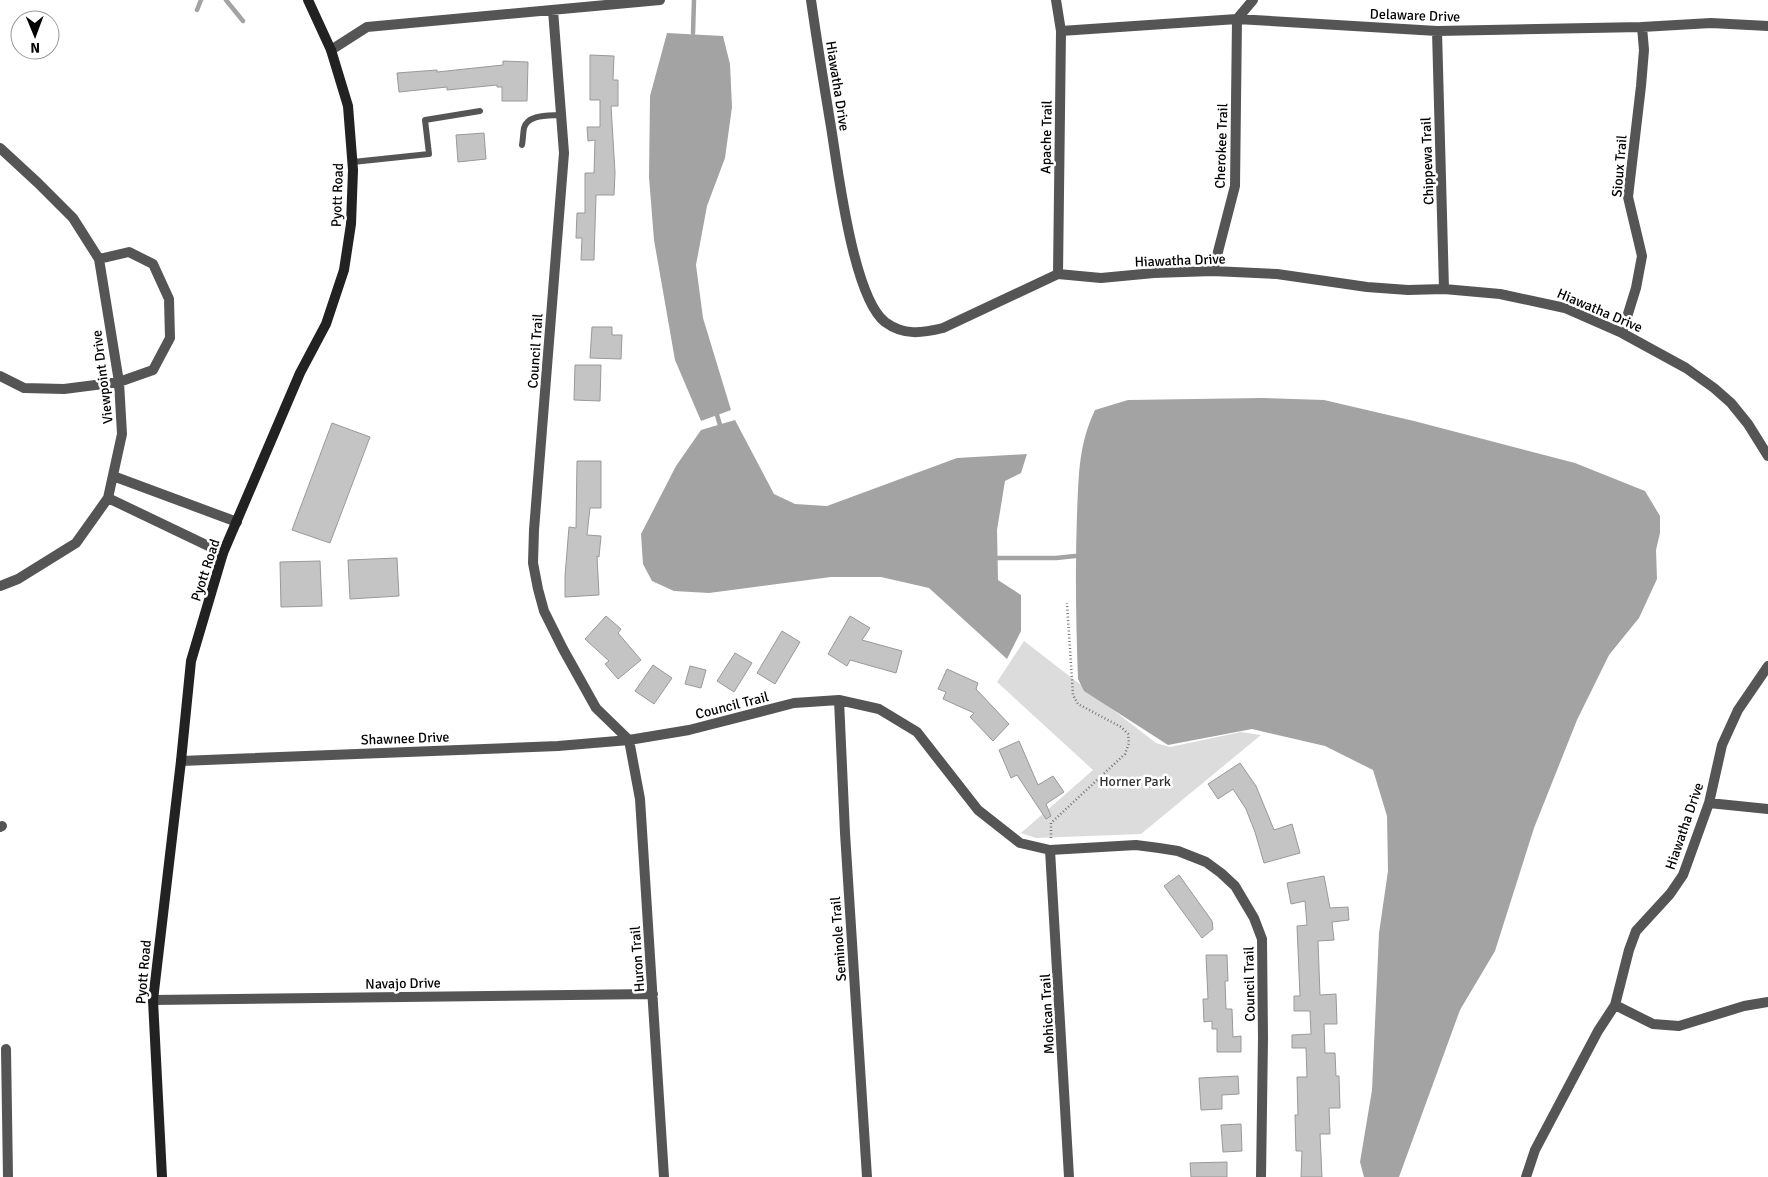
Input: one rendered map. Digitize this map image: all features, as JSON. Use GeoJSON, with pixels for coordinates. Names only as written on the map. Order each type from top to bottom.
{"type":"FeatureCollection","features":[{"type":"Feature","properties":{"kind":"street","name":"Pyott Road"},"geometry":{"type":"LineString","coordinates":[[162,1177],[153,1000],[181,761],[190,660],[223,553],[300,373],[326,324],[344,270],[351,224],[353,162],[348,106],[331,50],[308,0]]}},
{"type":"Feature","properties":{"kind":"street"},"geometry":{"type":"LineString","coordinates":[[331,50],[367,27],[660,0]]}},
{"type":"Feature","properties":{"kind":"street","name":"Hiawatha Drive"},"geometry":{"type":"LineString","coordinates":[[811,0],[849,234],[861,278],[874,308],[884,321],[895,328],[910,333],[923,333],[943,328],[1058,274],[1101,278],[1154,273],[1213,271],[1277,274],[1392,289],[1444,289],[1500,294],[1566,308],[1622,333],[1686,368],[1714,388],[1731,404],[1748,424],[1768,456]]}},
{"type":"Feature","properties":{"kind":"street","name":"Apache Trail"},"geometry":{"type":"LineString","coordinates":[[1056,0],[1061,31],[1058,274]]}},
{"type":"Feature","properties":{"kind":"street"},"geometry":{"type":"LineString","coordinates":[[1237,19],[1253,0]]}},
{"type":"Feature","properties":{"kind":"street","name":"Council Trail"},"geometry":{"type":"LineString","coordinates":[[553,10],[564,153],[533,562],[544,611],[596,708],[629,740],[719,723],[794,703],[839,700],[879,709],[918,732],[978,810],[1020,843],[1050,850],[1136,846],[1178,852],[1206,862],[1235,886],[1254,918],[1262,939],[1261,1177]]}},
{"type":"Feature","properties":{"kind":"street","name":"Delaware Drive"},"geometry":{"type":"LineString","coordinates":[[1061,31],[1237,19],[1437,31],[1642,27],[1710,23],[1768,26]]}},
{"type":"Feature","properties":{"kind":"street","name":"Cherokee Trail"},"geometry":{"type":"LineString","coordinates":[[1213,271],[1235,186],[1237,19]]}},
{"type":"Feature","properties":{"kind":"street","name":"Sioux Trail"},"geometry":{"type":"LineString","coordinates":[[1622,333],[1636,288],[1642,256],[1628,197],[1643,68],[1642,27]]}},
{"type":"Feature","properties":{"kind":"street","name":"Chippewa Trail"},"geometry":{"type":"LineString","coordinates":[[1437,31],[1444,289]]}},
{"type":"Feature","properties":{"kind":"street","name":"Viewpoint Drive"},"geometry":{"type":"LineString","coordinates":[[0,148],[73,218],[99,258],[119,382],[122,434],[108,498],[76,543],[18,580],[0,586]]}},
{"type":"Feature","properties":{"kind":"street"},"geometry":{"type":"LineString","coordinates":[[0,376],[24,388],[64,389],[119,382],[153,370],[170,338],[169,299],[153,264],[129,252],[99,258]]}},
{"type":"Feature","properties":{"kind":"street"},"geometry":{"type":"LineString","coordinates":[[113,476],[237,522]]}},
{"type":"Feature","properties":{"kind":"street"},"geometry":{"type":"LineString","coordinates":[[108,498],[223,553]]}},
{"type":"Feature","properties":{"kind":"street","name":"Hiawatha Drive"},"geometry":{"type":"LineString","coordinates":[[1526,1177],[1535,1150],[1598,1031],[1615,1005],[1629,950],[1636,931],[1670,894],[1683,875],[1709,803],[1722,745],[1738,710],[1768,666]]}},
{"type":"Feature","properties":{"kind":"street","name":"Seminole Trail"},"geometry":{"type":"LineString","coordinates":[[839,700],[845,833],[867,1177]]}},
{"type":"Feature","properties":{"kind":"street","name":"Shawnee Drive"},"geometry":{"type":"LineString","coordinates":[[181,761],[548,746],[629,740]]}},
{"type":"Feature","properties":{"kind":"street","name":"Huron Trail"},"geometry":{"type":"LineString","coordinates":[[629,740],[640,799],[664,1177]]}},
{"type":"Feature","properties":{"kind":"street"},"geometry":{"type":"LineString","coordinates":[[1709,803],[1768,809]]}},
{"type":"Feature","properties":{"kind":"street","name":"Mohican Trail"},"geometry":{"type":"LineString","coordinates":[[1050,850],[1069,1177]]}},
{"type":"Feature","properties":{"kind":"street","name":"Navajo Drive"},"geometry":{"type":"LineString","coordinates":[[153,1000],[653,994]]}},
{"type":"Feature","properties":{"kind":"street"},"geometry":{"type":"LineString","coordinates":[[1615,1005],[1653,1024],[1679,1026],[1744,1006],[1768,1002]]}},
{"type":"Feature","properties":{"kind":"street"},"geometry":{"type":"LineString","coordinates":[[6,1049],[8,1177]]}},
{"type":"Feature","properties":{"kind":"lane"},"geometry":{"type":"LineString","coordinates":[[353,162],[429,154],[425,120],[480,111]]}},
{"type":"Feature","properties":{"kind":"lane"},"geometry":{"type":"LineString","coordinates":[[522,145],[524,126],[529,120],[540,116],[561,115]]}},
{"type":"Feature","properties":{"kind":"path"},"geometry":{"type":"LineString","coordinates":[[1050,850],[1051,823],[1124,754],[1129,743],[1128,734],[1122,727],[1078,704],[1073,694],[1067,603]]}},
{"type":"Feature","properties":{"kind":"green space","name":"Horner Park"},"geometry":{"type":"Polygon","coordinates":[[[1024,641],[1156,743],[1170,747],[1241,732],[1261,735],[1141,834],[1036,838],[1021,833],[1093,770],[997,682],[1024,641]]]}},
{"type":"Feature","properties":{"kind":"shaded area"},"geometry":{"type":"Polygon","coordinates":[[[667,33],[723,36],[730,64],[732,107],[725,158],[707,206],[696,265],[703,318],[731,410],[701,421],[675,360],[654,240],[649,177],[650,96],[667,33]]]}},
{"type":"Feature","properties":{"kind":"shaded area"},"geometry":{"type":"Polygon","coordinates":[[[1262,398],[1324,400],[1414,421],[1575,463],[1645,491],[1660,516],[1660,533],[1656,550],[1657,579],[1639,618],[1609,655],[1577,720],[1534,828],[1495,951],[1460,1010],[1399,1177],[1364,1177],[1360,1162],[1372,1090],[1379,933],[1388,871],[1387,816],[1373,770],[1325,746],[1252,729],[1168,745],[1084,691],[1078,679],[1076,535],[1078,486],[1082,448],[1095,410],[1128,400],[1262,398]]]}},
{"type":"Feature","properties":{"kind":"shaded area"},"geometry":{"type":"Polygon","coordinates":[[[735,420],[774,494],[795,504],[827,506],[957,458],[1027,454],[1021,473],[1005,481],[997,530],[998,580],[1021,595],[1021,631],[1007,659],[929,588],[881,577],[831,577],[709,593],[674,591],[652,581],[643,564],[641,534],[676,466],[701,430],[735,420]]]}},
{"type":"Feature","properties":{"kind":"building"},"geometry":{"type":"Polygon","coordinates":[[[590,55],[614,56],[613,80],[618,80],[618,106],[611,106],[615,173],[614,195],[596,195],[594,260],[581,260],[582,238],[576,238],[577,213],[585,213],[585,173],[594,173],[595,140],[588,141],[587,127],[600,127],[600,100],[590,100],[590,55]]]}},
{"type":"Feature","properties":{"kind":"building"},"geometry":{"type":"Polygon","coordinates":[[[503,61],[528,62],[527,101],[502,101],[502,87],[497,87],[497,85],[447,90],[447,87],[399,92],[397,73],[437,70],[437,72],[503,65],[503,61]]]}},
{"type":"Feature","properties":{"kind":"building"},"geometry":{"type":"Polygon","coordinates":[[[484,133],[486,159],[458,162],[456,135],[484,133]]]}},
{"type":"Feature","properties":{"kind":"building"},"geometry":{"type":"Polygon","coordinates":[[[592,327],[612,327],[612,335],[622,335],[621,359],[590,358],[592,327]]]}},
{"type":"Feature","properties":{"kind":"building"},"geometry":{"type":"Polygon","coordinates":[[[575,365],[601,365],[600,401],[574,400],[575,365]]]}},
{"type":"Feature","properties":{"kind":"building"},"geometry":{"type":"Polygon","coordinates":[[[332,423],[370,437],[330,543],[292,530],[332,423]]]}},
{"type":"Feature","properties":{"kind":"building"},"geometry":{"type":"Polygon","coordinates":[[[577,461],[601,461],[601,508],[590,508],[587,535],[601,536],[599,557],[597,556],[599,595],[565,597],[569,527],[576,528],[577,461]]]}},
{"type":"Feature","properties":{"kind":"building"},"geometry":{"type":"Polygon","coordinates":[[[397,558],[399,596],[350,599],[348,560],[397,558]]]}},
{"type":"Feature","properties":{"kind":"building"},"geometry":{"type":"Polygon","coordinates":[[[320,561],[322,606],[281,607],[280,562],[320,561]]]}},
{"type":"Feature","properties":{"kind":"building"},"geometry":{"type":"Polygon","coordinates":[[[606,616],[621,629],[618,633],[641,660],[618,679],[605,664],[609,661],[585,639],[606,616]]]}},
{"type":"Feature","properties":{"kind":"building"},"geometry":{"type":"Polygon","coordinates":[[[850,616],[870,628],[862,640],[902,651],[896,673],[850,660],[847,666],[828,654],[850,616]]]}},
{"type":"Feature","properties":{"kind":"building"},"geometry":{"type":"Polygon","coordinates":[[[782,631],[800,642],[775,684],[757,673],[782,631]]]}},
{"type":"Feature","properties":{"kind":"building"},"geometry":{"type":"Polygon","coordinates":[[[735,653],[752,663],[734,692],[717,681],[735,653]]]}},
{"type":"Feature","properties":{"kind":"building"},"geometry":{"type":"Polygon","coordinates":[[[653,665],[672,678],[654,704],[635,691],[653,665]]]}},
{"type":"Feature","properties":{"kind":"building"},"geometry":{"type":"Polygon","coordinates":[[[690,666],[706,670],[701,688],[685,684],[690,666]]]}},
{"type":"Feature","properties":{"kind":"building"},"geometry":{"type":"Polygon","coordinates":[[[947,669],[978,683],[976,689],[1009,724],[993,741],[970,717],[974,713],[943,699],[946,692],[938,689],[947,669]]]}},
{"type":"Feature","properties":{"kind":"building"},"geometry":{"type":"Polygon","coordinates":[[[1019,741],[1038,785],[1053,776],[1064,792],[1046,804],[1051,816],[1046,819],[1017,775],[1011,778],[999,750],[1019,741]]]}},
{"type":"Feature","properties":{"kind":"building"},"geometry":{"type":"Polygon","coordinates":[[[1240,763],[1256,786],[1274,830],[1292,824],[1300,853],[1264,863],[1246,809],[1233,789],[1218,799],[1208,784],[1240,763]]]}},
{"type":"Feature","properties":{"kind":"building"},"geometry":{"type":"Polygon","coordinates":[[[1179,875],[1212,921],[1213,929],[1202,938],[1164,886],[1179,875]]]}},
{"type":"Feature","properties":{"kind":"building"},"geometry":{"type":"Polygon","coordinates":[[[1324,876],[1330,908],[1348,907],[1349,920],[1332,922],[1334,940],[1318,941],[1320,995],[1336,994],[1337,1024],[1324,1024],[1325,1053],[1335,1053],[1336,1076],[1339,1076],[1340,1108],[1329,1108],[1330,1134],[1320,1134],[1322,1177],[1301,1177],[1302,1151],[1296,1151],[1295,1115],[1298,1115],[1297,1077],[1307,1077],[1306,1048],[1292,1048],[1292,1035],[1311,1034],[1310,1011],[1294,1011],[1294,996],[1300,996],[1297,926],[1307,925],[1305,901],[1291,904],[1287,883],[1324,876]]]}},
{"type":"Feature","properties":{"kind":"building"},"geometry":{"type":"Polygon","coordinates":[[[1206,955],[1227,955],[1228,981],[1225,981],[1226,1009],[1232,1009],[1233,1037],[1241,1036],[1241,1052],[1217,1052],[1217,1029],[1212,1029],[1212,1021],[1204,1022],[1203,999],[1208,999],[1206,955]]]}},
{"type":"Feature","properties":{"kind":"building"},"geometry":{"type":"Polygon","coordinates":[[[1238,1076],[1239,1094],[1222,1095],[1222,1109],[1201,1110],[1199,1078],[1238,1076]]]}},
{"type":"Feature","properties":{"kind":"building"},"geometry":{"type":"Polygon","coordinates":[[[1241,1124],[1242,1151],[1223,1152],[1221,1125],[1241,1124]]]}},
{"type":"Feature","properties":{"kind":"building"},"geometry":{"type":"Polygon","coordinates":[[[1227,1162],[1227,1177],[1191,1177],[1190,1163],[1227,1162]]]}},
{"type":"Feature","properties":{"kind":"waterway"},"geometry":{"type":"LineString","coordinates":[[197,10],[201,0]]}},
{"type":"Feature","properties":{"kind":"waterway"},"geometry":{"type":"LineString","coordinates":[[226,0],[243,21]]}},
{"type":"Feature","properties":{"kind":"waterway"},"geometry":{"type":"LineString","coordinates":[[693,33],[694,0]]}},
{"type":"Feature","properties":{"kind":"waterway"},"geometry":{"type":"LineString","coordinates":[[717,415],[720,425]]}},
{"type":"Feature","properties":{"kind":"waterway"},"geometry":{"type":"LineString","coordinates":[[997,558],[1056,558],[1075,556]]}}]}
